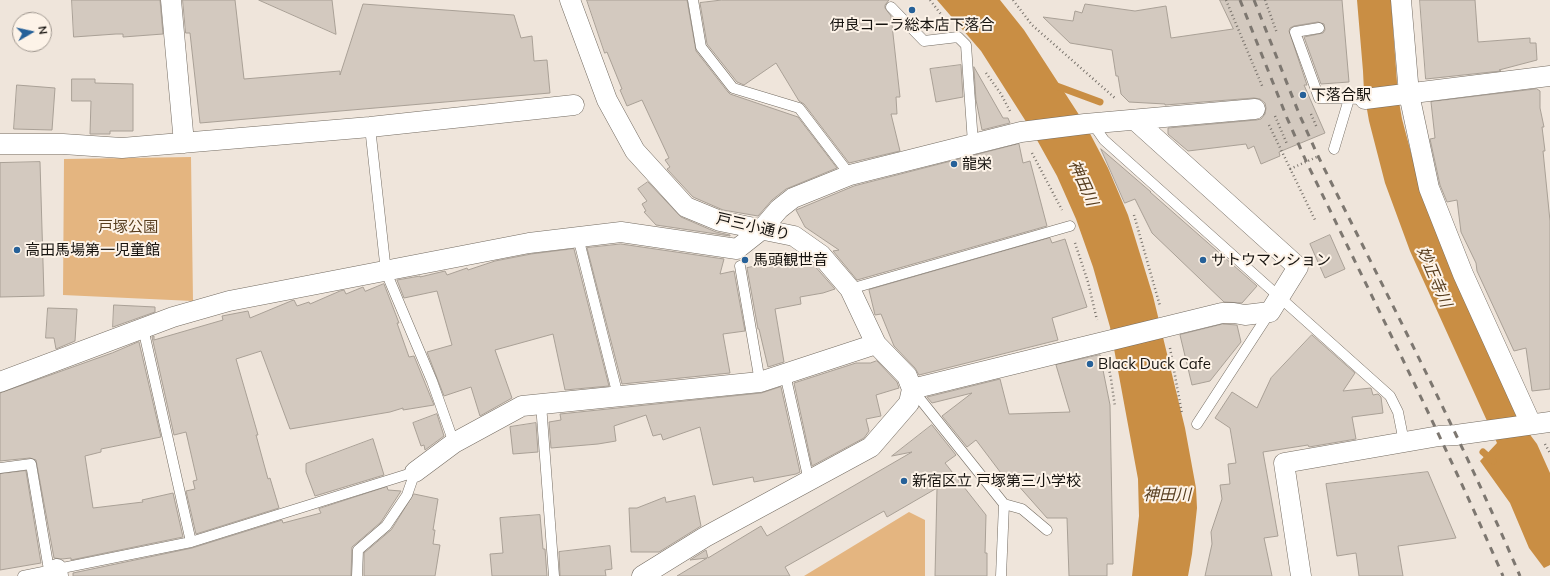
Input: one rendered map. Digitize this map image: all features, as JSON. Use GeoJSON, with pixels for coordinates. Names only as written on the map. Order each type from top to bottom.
{"type":"FeatureCollection","features":[{"type":"Feature","properties":{"kind":"street"},"geometry":{"type":"LineString","coordinates":[[172,0],[184,143]]}},
{"type":"Feature","properties":{"kind":"street","name":"戸三小通り"},"geometry":{"type":"LineString","coordinates":[[570,0],[607,100],[635,151],[686,208],[720,222],[794,236],[822,255],[850,289],[876,344],[907,376],[912,389]]}},
{"type":"Feature","properties":{"kind":"street"},"geometry":{"type":"LineString","coordinates":[[1301,576],[1284,463],[1439,436],[1456,436],[1536,423],[1463,274],[1429,188],[1403,95],[1401,0]]}},
{"type":"Feature","properties":{"kind":"street"},"geometry":{"type":"LineString","coordinates":[[1357,99],[1403,95],[1550,76]]}},
{"type":"Feature","properties":{"kind":"street"},"geometry":{"type":"LineString","coordinates":[[0,382],[173,317],[229,301],[386,272],[529,243],[621,232],[737,249],[761,230],[779,209],[793,198],[850,175],[1021,132],[1135,120],[1260,101]]}},
{"type":"Feature","properties":{"kind":"street"},"geometry":{"type":"LineString","coordinates":[[0,144],[63,144],[122,148],[370,126],[574,105]]}},
{"type":"Feature","properties":{"kind":"street"},"geometry":{"type":"LineString","coordinates":[[642,576],[705,537],[870,447],[909,403],[912,389],[1112,339],[1222,314],[1234,313],[1245,315],[1275,305],[1298,267],[1135,120]]}},
{"type":"Feature","properties":{"kind":"street"},"geometry":{"type":"LineString","coordinates":[[414,472],[454,443],[522,406],[760,382],[876,344]]}},
{"type":"Feature","properties":{"kind":"lane"},"geometry":{"type":"LineString","coordinates":[[693,0],[701,47],[733,88],[799,108],[850,175]]}},
{"type":"Feature","properties":{"kind":"lane"},"geometry":{"type":"LineString","coordinates":[[891,7],[924,41],[958,37],[966,45],[973,143]]}},
{"type":"Feature","properties":{"kind":"lane"},"geometry":{"type":"LineString","coordinates":[[1319,28],[1295,32],[1319,98],[1357,99],[1334,149]]}},
{"type":"Feature","properties":{"kind":"lane"},"geometry":{"type":"LineString","coordinates":[[1089,124],[1275,305],[1390,396],[1398,412],[1404,442]]}},
{"type":"Feature","properties":{"kind":"lane"},"geometry":{"type":"LineString","coordinates":[[370,126],[386,272],[432,381],[454,443]]}},
{"type":"Feature","properties":{"kind":"lane"},"geometry":{"type":"LineString","coordinates":[[850,289],[1070,226]]}},
{"type":"Feature","properties":{"kind":"lane"},"geometry":{"type":"LineString","coordinates":[[578,237],[618,396]]}},
{"type":"Feature","properties":{"kind":"lane"},"geometry":{"type":"LineString","coordinates":[[740,266],[760,382]]}},
{"type":"Feature","properties":{"kind":"lane"},"geometry":{"type":"LineString","coordinates":[[1197,424],[1275,305]]}},
{"type":"Feature","properties":{"kind":"lane"},"geometry":{"type":"LineString","coordinates":[[143,328],[191,542]]}},
{"type":"Feature","properties":{"kind":"lane"},"geometry":{"type":"LineString","coordinates":[[785,374],[809,481]]}},
{"type":"Feature","properties":{"kind":"lane"},"geometry":{"type":"LineString","coordinates":[[912,389],[1004,504],[1022,510],[1047,530]]}},
{"type":"Feature","properties":{"kind":"lane"},"geometry":{"type":"LineString","coordinates":[[541,404],[554,576]]}},
{"type":"Feature","properties":{"kind":"lane"},"geometry":{"type":"LineString","coordinates":[[0,468],[31,464],[55,572]]}},
{"type":"Feature","properties":{"kind":"lane"},"geometry":{"type":"LineString","coordinates":[[23,576],[55,572],[191,542],[414,472]]}},
{"type":"Feature","properties":{"kind":"lane"},"geometry":{"type":"LineString","coordinates":[[357,576],[358,550],[386,526],[407,495],[414,472]]}},
{"type":"Feature","properties":{"kind":"lane"},"geometry":{"type":"LineString","coordinates":[[1001,576],[1004,504]]}},
{"type":"Feature","properties":{"kind":"path"},"geometry":{"type":"LineString","coordinates":[[930,0],[958,37]]}},
{"type":"Feature","properties":{"kind":"path"},"geometry":{"type":"LineString","coordinates":[[1013,0],[1032,25],[1124,106],[1135,120]]}},
{"type":"Feature","properties":{"kind":"path"},"geometry":{"type":"LineString","coordinates":[[1226,0],[1262,109],[1316,222]]}},
{"type":"Feature","properties":{"kind":"path"},"geometry":{"type":"LineString","coordinates":[[1275,115],[1287,144]]}},
{"type":"Feature","properties":{"kind":"path"},"geometry":{"type":"LineString","coordinates":[[1290,169],[1334,149]]}},
{"type":"Feature","properties":{"kind":"green space","name":"戸塚公園"},"geometry":{"type":"Polygon","coordinates":[[[191,157],[193,301],[63,295],[64,159],[191,157]]]}},
{"type":"Feature","properties":{"kind":"green space"},"geometry":{"type":"Polygon","coordinates":[[[909,512],[925,520],[925,576],[804,576],[909,512]]]}},
{"type":"Feature","properties":{"kind":"water","name":"神田川"},"geometry":{"type":"Polygon","coordinates":[[[937,0],[1000,0],[1024,30],[1085,124],[1108,168],[1128,215],[1153,296],[1185,428],[1196,488],[1197,508],[1188,576],[1132,576],[1139,516],[1138,479],[1110,327],[1093,267],[1076,219],[1057,176],[1032,131],[981,51],[937,0]]]}},
{"type":"Feature","properties":{"kind":"water","name":"妙正寺川"},"geometry":{"type":"Polygon","coordinates":[[[1357,0],[1391,0],[1398,96],[1402,119],[1417,175],[1441,238],[1531,436],[1537,444],[1550,473],[1550,565],[1544,568],[1529,548],[1510,503],[1480,461],[1497,443],[1410,251],[1385,183],[1369,121],[1364,92],[1357,0]]]}},
{"type":"Feature","properties":{"kind":"building"},"geometry":{"type":"Polygon","coordinates":[[[72,0],[160,0],[163,34],[123,37],[123,34],[116,34],[74,37],[72,0]]]}},
{"type":"Feature","properties":{"kind":"building"},"geometry":{"type":"Polygon","coordinates":[[[183,0],[235,0],[244,79],[340,71],[340,75],[363,4],[514,15],[521,38],[532,36],[534,61],[547,60],[550,93],[200,123],[190,33],[186,33],[183,0]]]}},
{"type":"Feature","properties":{"kind":"building"},"geometry":{"type":"Polygon","coordinates":[[[259,0],[332,0],[336,34],[259,0]]]}},
{"type":"Feature","properties":{"kind":"building"},"geometry":{"type":"Polygon","coordinates":[[[587,0],[687,0],[696,51],[728,92],[730,94],[798,117],[837,168],[786,189],[772,200],[758,216],[723,210],[693,197],[667,169],[670,167],[665,160],[669,158],[642,100],[627,106],[620,90],[622,89],[607,52],[605,53],[587,0]]]}},
{"type":"Feature","properties":{"kind":"building"},"geometry":{"type":"Polygon","coordinates":[[[722,0],[889,0],[885,5],[885,8],[891,16],[900,97],[896,97],[897,114],[891,114],[900,151],[849,163],[804,104],[799,101],[776,63],[744,85],[737,82],[707,44],[700,3],[722,0]]]}},
{"type":"Feature","properties":{"kind":"building"},"geometry":{"type":"Polygon","coordinates":[[[1220,0],[1342,0],[1349,82],[1321,84],[1304,37],[1323,33],[1325,30],[1324,24],[1318,22],[1294,26],[1290,28],[1289,31],[1307,85],[1304,85],[1325,133],[1279,152],[1280,156],[1261,164],[1254,146],[1248,149],[1246,144],[1188,151],[1168,134],[1168,128],[1261,119],[1265,114],[1265,103],[1260,99],[1254,98],[1165,105],[1129,102],[1121,94],[1118,76],[1116,76],[1112,50],[1070,43],[1043,17],[1073,21],[1075,11],[1082,13],[1085,4],[1135,11],[1166,6],[1171,38],[1233,29],[1220,0]]]}},
{"type":"Feature","properties":{"kind":"building"},"geometry":{"type":"Polygon","coordinates":[[[1420,0],[1475,0],[1478,42],[1530,38],[1530,43],[1536,43],[1537,60],[1499,70],[1501,71],[1426,79],[1420,0]]]}},
{"type":"Feature","properties":{"kind":"building"},"geometry":{"type":"Polygon","coordinates":[[[961,65],[963,97],[936,102],[930,69],[961,65]]]}},
{"type":"Feature","properties":{"kind":"building"},"geometry":{"type":"Polygon","coordinates":[[[974,67],[1003,118],[1008,118],[1010,123],[982,130],[976,100],[974,67]]]}},
{"type":"Feature","properties":{"kind":"building"},"geometry":{"type":"Polygon","coordinates":[[[72,79],[95,79],[95,83],[133,84],[133,131],[110,131],[110,134],[90,134],[91,101],[72,101],[72,79]]]}},
{"type":"Feature","properties":{"kind":"building"},"geometry":{"type":"Polygon","coordinates":[[[17,85],[55,88],[52,130],[14,129],[17,85]]]}},
{"type":"Feature","properties":{"kind":"building"},"geometry":{"type":"Polygon","coordinates":[[[1537,89],[1540,91],[1540,108],[1544,127],[1542,127],[1545,151],[1543,151],[1550,221],[1550,389],[1532,391],[1526,348],[1514,351],[1477,271],[1476,263],[1461,232],[1457,200],[1447,202],[1440,185],[1430,139],[1435,138],[1431,102],[1537,89]]]}},
{"type":"Feature","properties":{"kind":"building"},"geometry":{"type":"Polygon","coordinates":[[[1019,144],[1023,163],[1030,161],[1047,226],[857,280],[833,251],[839,250],[805,227],[796,210],[854,186],[1019,144]]]}},
{"type":"Feature","properties":{"kind":"building","name":"サトウマンション"},"geometry":{"type":"Polygon","coordinates":[[[1101,149],[1257,286],[1242,303],[1224,302],[1152,233],[1135,199],[1125,203],[1101,149]]]}},
{"type":"Feature","properties":{"kind":"building"},"geometry":{"type":"Polygon","coordinates":[[[40,162],[44,296],[0,297],[0,163],[40,162]]]}},
{"type":"Feature","properties":{"kind":"building"},"geometry":{"type":"Polygon","coordinates":[[[648,182],[681,217],[716,232],[730,236],[656,225],[644,212],[646,211],[642,204],[647,201],[638,189],[648,182]]]}},
{"type":"Feature","properties":{"kind":"building"},"geometry":{"type":"Polygon","coordinates":[[[1330,235],[1345,269],[1325,278],[1310,244],[1330,235]]]}},
{"type":"Feature","properties":{"kind":"building"},"geometry":{"type":"Polygon","coordinates":[[[1050,238],[1052,243],[1065,239],[1087,307],[1052,318],[1058,340],[919,375],[915,368],[894,346],[881,314],[875,315],[869,290],[1050,238]]]}},
{"type":"Feature","properties":{"kind":"building"},"geometry":{"type":"Polygon","coordinates":[[[621,244],[724,259],[720,274],[734,271],[745,331],[723,334],[730,373],[622,384],[587,248],[621,244]]]}},
{"type":"Feature","properties":{"kind":"building"},"geometry":{"type":"Polygon","coordinates":[[[574,249],[609,386],[565,390],[553,334],[495,350],[512,398],[480,416],[471,387],[444,396],[427,352],[452,345],[437,291],[404,298],[397,280],[420,277],[445,271],[447,275],[495,261],[531,254],[574,249]]]}},
{"type":"Feature","properties":{"kind":"building"},"geometry":{"type":"Polygon","coordinates":[[[804,257],[813,264],[835,289],[823,293],[800,297],[801,304],[775,309],[784,362],[768,367],[758,329],[747,268],[804,257]]]}},
{"type":"Feature","properties":{"kind":"building"},"geometry":{"type":"Polygon","coordinates":[[[384,284],[399,323],[397,323],[409,357],[414,356],[434,405],[403,410],[403,408],[390,412],[290,429],[261,351],[236,359],[258,435],[256,435],[268,479],[270,478],[279,508],[196,534],[186,491],[195,489],[193,481],[197,480],[186,432],[174,435],[152,337],[154,336],[154,340],[223,320],[222,316],[248,311],[250,318],[294,300],[297,306],[309,302],[310,304],[340,291],[344,290],[346,294],[363,287],[365,291],[384,284]]]}},
{"type":"Feature","properties":{"kind":"building"},"geometry":{"type":"Polygon","coordinates":[[[114,305],[155,307],[155,312],[113,327],[114,305]]]}},
{"type":"Feature","properties":{"kind":"building"},"geometry":{"type":"Polygon","coordinates":[[[48,308],[77,309],[75,341],[56,349],[54,338],[46,338],[48,308]]]}},
{"type":"Feature","properties":{"kind":"building"},"geometry":{"type":"Polygon","coordinates":[[[1223,324],[1237,325],[1241,342],[1210,381],[1192,385],[1180,335],[1223,324]]]}},
{"type":"Feature","properties":{"kind":"building"},"geometry":{"type":"Polygon","coordinates":[[[1312,335],[1355,373],[1343,391],[1371,388],[1373,395],[1378,394],[1381,397],[1383,413],[1352,417],[1356,439],[1309,447],[1308,445],[1263,452],[1278,536],[1264,538],[1272,576],[1205,576],[1212,544],[1211,532],[1222,499],[1220,485],[1230,484],[1228,464],[1236,463],[1230,428],[1215,418],[1232,392],[1257,408],[1271,378],[1312,335]]]}},
{"type":"Feature","properties":{"kind":"building"},"geometry":{"type":"Polygon","coordinates":[[[139,342],[161,437],[101,449],[101,452],[85,456],[93,508],[143,502],[142,500],[173,493],[183,537],[71,560],[71,558],[54,558],[36,460],[30,458],[0,461],[0,393],[139,342]]]}},
{"type":"Feature","properties":{"kind":"building"},"geometry":{"type":"Polygon","coordinates":[[[1100,355],[1110,405],[1113,564],[1107,564],[1107,576],[1069,576],[1067,518],[1047,518],[1016,483],[1010,485],[976,440],[967,447],[942,416],[972,393],[932,403],[927,397],[1000,379],[1009,414],[1070,412],[1056,365],[1100,355]]]}},
{"type":"Feature","properties":{"kind":"building"},"geometry":{"type":"Polygon","coordinates":[[[877,361],[897,382],[899,388],[876,395],[881,416],[866,419],[869,431],[864,438],[812,466],[794,383],[856,363],[870,363],[877,361]]]}},
{"type":"Feature","properties":{"kind":"building"},"geometry":{"type":"Polygon","coordinates":[[[781,387],[800,472],[796,474],[754,482],[753,477],[713,485],[700,427],[663,440],[661,434],[653,436],[646,415],[614,426],[616,441],[551,448],[549,422],[561,420],[560,414],[761,393],[781,387]]]}},
{"type":"Feature","properties":{"kind":"building"},"geometry":{"type":"Polygon","coordinates":[[[437,414],[444,436],[425,450],[424,445],[421,446],[413,423],[437,414]]]}},
{"type":"Feature","properties":{"kind":"building"},"geometry":{"type":"Polygon","coordinates":[[[536,423],[538,452],[513,454],[510,427],[536,423]]]}},
{"type":"Feature","properties":{"kind":"building"},"geometry":{"type":"Polygon","coordinates":[[[932,425],[956,455],[945,463],[986,515],[985,553],[987,553],[987,576],[935,576],[937,488],[887,517],[884,511],[785,567],[790,576],[677,576],[707,558],[690,560],[706,550],[708,558],[761,526],[767,536],[912,452],[892,456],[932,425]]]}},
{"type":"Feature","properties":{"kind":"building"},"geometry":{"type":"Polygon","coordinates":[[[373,439],[384,475],[315,496],[306,472],[306,464],[373,439]]]}},
{"type":"Feature","properties":{"kind":"building"},"geometry":{"type":"Polygon","coordinates":[[[26,471],[41,563],[0,570],[0,474],[26,471]]]}},
{"type":"Feature","properties":{"kind":"building"},"geometry":{"type":"Polygon","coordinates":[[[1428,472],[1456,538],[1398,546],[1403,576],[1359,576],[1356,553],[1337,556],[1326,484],[1428,472]]]}},
{"type":"Feature","properties":{"kind":"building"},"geometry":{"type":"Polygon","coordinates":[[[387,487],[388,490],[401,491],[381,522],[352,547],[351,576],[73,576],[73,573],[192,548],[282,520],[283,523],[321,513],[319,509],[387,487]]]}},
{"type":"Feature","properties":{"kind":"building"},"geometry":{"type":"Polygon","coordinates":[[[414,494],[438,499],[433,530],[435,530],[433,544],[440,545],[435,576],[364,576],[364,553],[391,530],[414,494]]]}},
{"type":"Feature","properties":{"kind":"building"},"geometry":{"type":"Polygon","coordinates":[[[695,496],[701,526],[659,552],[631,552],[629,508],[637,508],[665,497],[666,502],[695,496]]]}},
{"type":"Feature","properties":{"kind":"building"},"geometry":{"type":"Polygon","coordinates":[[[540,515],[547,576],[492,576],[490,554],[503,553],[500,518],[540,515]]]}},
{"type":"Feature","properties":{"kind":"building"},"geometry":{"type":"Polygon","coordinates":[[[610,546],[612,569],[605,570],[606,576],[560,576],[559,552],[610,546]]]}},
{"type":"Feature","properties":{"kind":"waterway"},"geometry":{"type":"LineString","coordinates":[[1054,85],[1100,102]]}},
{"type":"Feature","properties":{"kind":"waterway"},"geometry":{"type":"LineString","coordinates":[[1483,452],[1493,461]]}},
{"type":"Feature","properties":{"kind":"railway"},"geometry":{"type":"LineString","coordinates":[[1240,0],[1287,118],[1306,161],[1432,420],[1503,576]]}},
{"type":"Feature","properties":{"kind":"railway"},"geometry":{"type":"LineString","coordinates":[[1254,0],[1300,116],[1318,156],[1447,417],[1497,523],[1520,576]]}},
{"type":"Feature","properties":{"kind":"place","name":"伊良コーラ総本店下落合"},"geometry":{"type":"Point","coordinates":[912,10]}},
{"type":"Feature","properties":{"kind":"place","name":"下落合駅"},"geometry":{"type":"Point","coordinates":[1303,95]}},
{"type":"Feature","properties":{"kind":"place","name":"龍栄"},"geometry":{"type":"Point","coordinates":[954,164]}},
{"type":"Feature","properties":{"kind":"place","name":"高田馬場第一児童館"},"geometry":{"type":"Point","coordinates":[17,250]}},
{"type":"Feature","properties":{"kind":"place","name":"馬頭観世音"},"geometry":{"type":"Point","coordinates":[745,260]}},
{"type":"Feature","properties":{"kind":"place","name":"サトウマンション"},"geometry":{"type":"Point","coordinates":[1203,260]}},
{"type":"Feature","properties":{"kind":"place","name":"Black Duck Cafe"},"geometry":{"type":"Point","coordinates":[1090,364]}},
{"type":"Feature","properties":{"kind":"place","name":"新宿区立 戸塚第三小学校"},"geometry":{"type":"Point","coordinates":[904,481]}}]}
